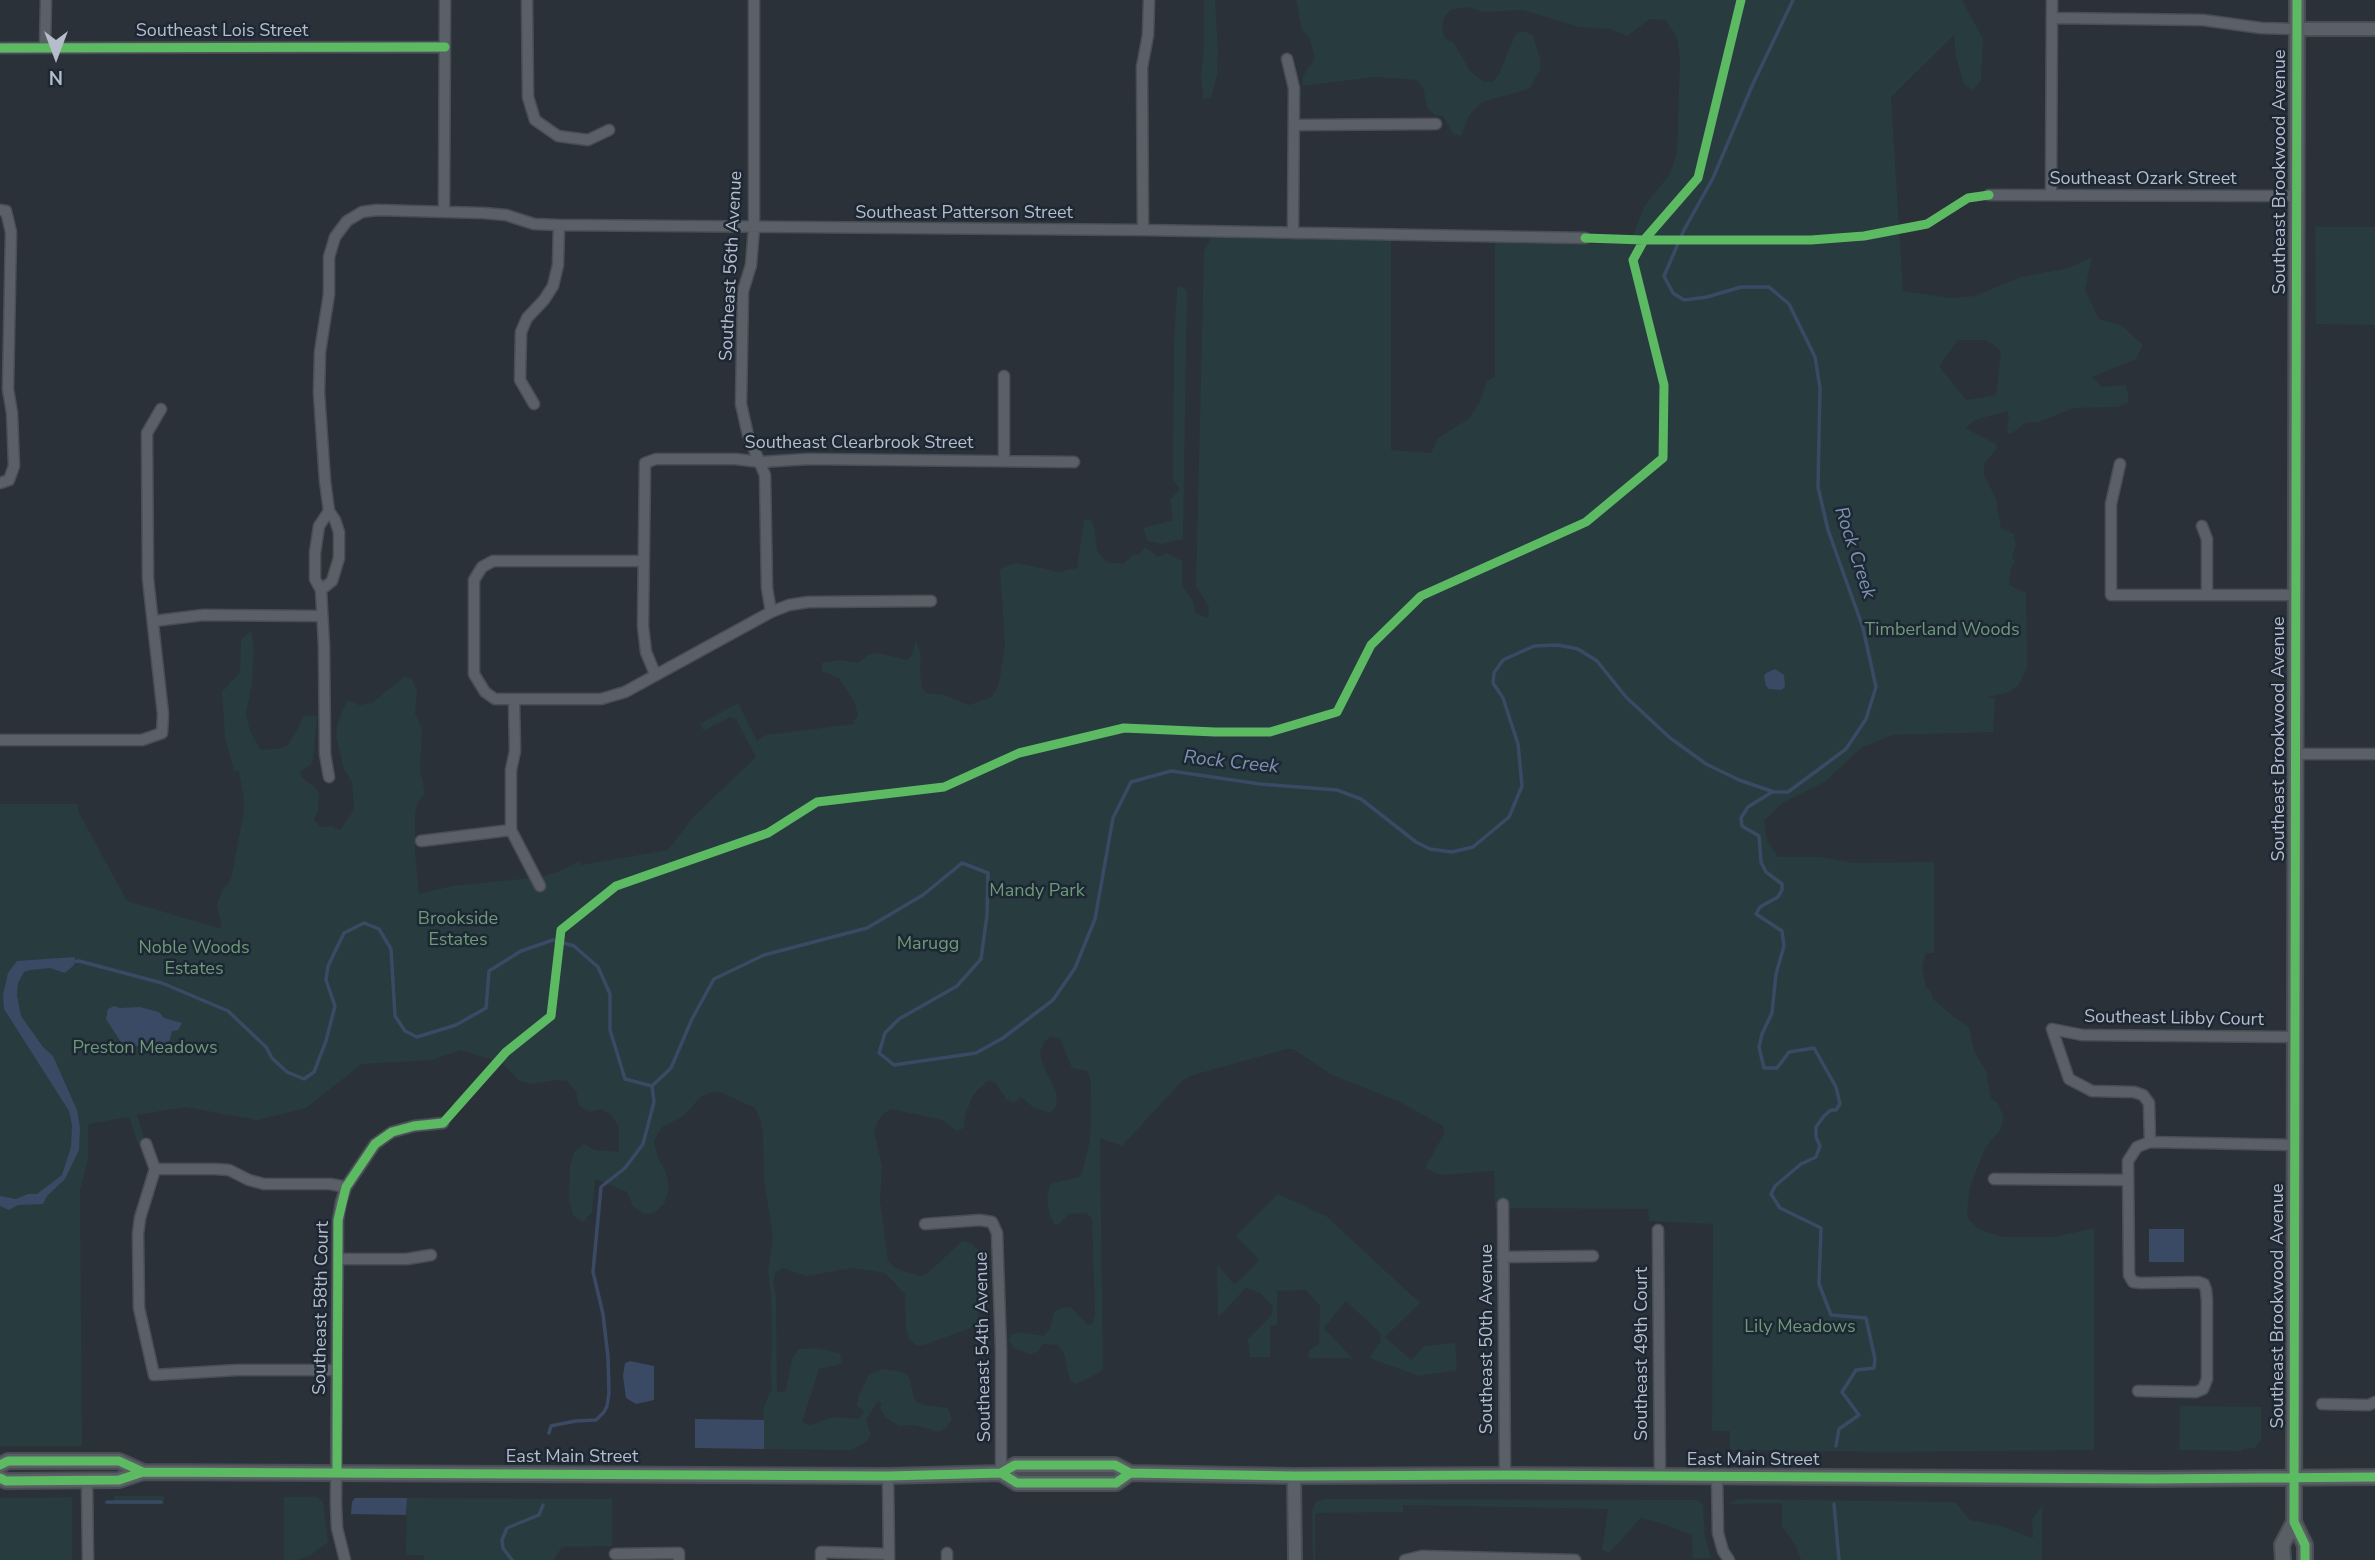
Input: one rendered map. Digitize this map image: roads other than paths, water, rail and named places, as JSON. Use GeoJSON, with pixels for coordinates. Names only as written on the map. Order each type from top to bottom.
{"type":"FeatureCollection","features":[{"type":"Feature","properties":{"kind":"main road","name":"Southeast Brookwood Avenue"},"geometry":{"type":"LineString","coordinates":[[2294,1522],[2297,0]]}},
{"type":"Feature","properties":{"kind":"main road","name":"East Main Street"},"geometry":{"type":"LineString","coordinates":[[0,1465],[8,1461],[119,1461],[142,1472]]}},
{"type":"Feature","properties":{"kind":"main road","name":"East Main Street"},"geometry":{"type":"LineString","coordinates":[[0,1478],[120,1480],[142,1472],[337,1471],[888,1476],[1001,1472],[1017,1483],[1116,1483],[1130,1473],[1294,1476],[2375,1477]]}},
{"type":"Feature","properties":{"kind":"main road"},"geometry":{"type":"LineString","coordinates":[[2283,1560],[2282,1545],[2294,1522]]}},
{"type":"Feature","properties":{"kind":"main road"},"geometry":{"type":"LineString","coordinates":[[2294,1522],[2305,1545],[2305,1560]]}},
{"type":"Feature","properties":{"kind":"street"},"geometry":{"type":"LineString","coordinates":[[45,48],[46,0]]}},
{"type":"Feature","properties":{"kind":"street"},"geometry":{"type":"LineString","coordinates":[[444,212],[445,0]]}},
{"type":"Feature","properties":{"kind":"street"},"geometry":{"type":"LineString","coordinates":[[527,0],[528,97],[535,120],[558,136],[588,140],[609,130]]}},
{"type":"Feature","properties":{"kind":"street","name":"Southeast 56th Avenue"},"geometry":{"type":"LineString","coordinates":[[754,0],[754,228],[751,265],[743,291],[741,404],[748,435],[761,462],[767,492],[767,588],[771,612]]}},
{"type":"Feature","properties":{"kind":"street"},"geometry":{"type":"LineString","coordinates":[[1143,230],[1142,67],[1148,35],[1149,0]]}},
{"type":"Feature","properties":{"kind":"street"},"geometry":{"type":"LineString","coordinates":[[2051,195],[2052,0]]}},
{"type":"Feature","properties":{"kind":"street"},"geometry":{"type":"LineString","coordinates":[[2052,18],[2203,20],[2261,28],[2375,29]]}},
{"type":"Feature","properties":{"kind":"street","name":"Southeast Lois Street"},"geometry":{"type":"LineString","coordinates":[[0,48],[444,47]]}},
{"type":"Feature","properties":{"kind":"street"},"geometry":{"type":"LineString","coordinates":[[1287,59],[1294,88],[1293,233]]}},
{"type":"Feature","properties":{"kind":"street"},"geometry":{"type":"LineString","coordinates":[[1294,125],[1436,124]]}},
{"type":"Feature","properties":{"kind":"street","name":"Southeast Ozark Street"},"geometry":{"type":"LineString","coordinates":[[1989,195],[2297,196]]}},
{"type":"Feature","properties":{"kind":"street","name":"Southeast Patterson Street"},"geometry":{"type":"LineString","coordinates":[[329,511],[319,393],[320,352],[329,294],[329,257],[335,237],[347,221],[362,212],[377,210],[506,215],[534,224],[559,225],[1143,230],[1586,238]]}},
{"type":"Feature","properties":{"kind":"street"},"geometry":{"type":"LineString","coordinates":[[3,211],[11,232],[4,338],[12,413],[14,466],[5,482]]}},
{"type":"Feature","properties":{"kind":"street"},"geometry":{"type":"LineString","coordinates":[[534,404],[520,380],[521,332],[527,318],[553,286],[558,265],[559,225]]}},
{"type":"Feature","properties":{"kind":"street"},"geometry":{"type":"LineString","coordinates":[[1004,376],[1004,460]]}},
{"type":"Feature","properties":{"kind":"street"},"geometry":{"type":"LineString","coordinates":[[0,740],[142,740],[162,733],[163,714],[148,579],[147,433],[161,409]]}},
{"type":"Feature","properties":{"kind":"street","name":"Southeast Clearbrook Street"},"geometry":{"type":"LineString","coordinates":[[642,561],[645,463],[656,458],[761,462],[808,459],[1073,462]]}},
{"type":"Feature","properties":{"kind":"street"},"geometry":{"type":"LineString","coordinates":[[2120,464],[2111,505],[2111,596],[2296,595]]}},
{"type":"Feature","properties":{"kind":"street"},"geometry":{"type":"LineString","coordinates":[[321,590],[332,582],[339,558],[339,532],[329,511],[319,526],[315,553],[315,579],[321,590],[325,754],[329,777]]}},
{"type":"Feature","properties":{"kind":"street"},"geometry":{"type":"LineString","coordinates":[[2202,526],[2207,539],[2207,596]]}},
{"type":"Feature","properties":{"kind":"street"},"geometry":{"type":"LineString","coordinates":[[655,674],[646,652],[643,626],[642,561],[493,561],[482,567],[474,580],[474,674],[485,692],[495,699],[514,700],[601,699],[625,692],[771,612],[808,602],[931,601]]}},
{"type":"Feature","properties":{"kind":"street"},"geometry":{"type":"LineString","coordinates":[[154,621],[203,615],[321,615]]}},
{"type":"Feature","properties":{"kind":"street"},"geometry":{"type":"LineString","coordinates":[[514,700],[515,751],[511,770],[511,830],[540,886]]}},
{"type":"Feature","properties":{"kind":"street"},"geometry":{"type":"LineString","coordinates":[[2297,754],[2375,754]]}},
{"type":"Feature","properties":{"kind":"street"},"geometry":{"type":"LineString","coordinates":[[421,841],[511,830]]}},
{"type":"Feature","properties":{"kind":"street","name":"Southeast Libby Court"},"geometry":{"type":"LineString","coordinates":[[2150,1142],[2149,1103],[2143,1095],[2134,1092],[2092,1091],[2069,1079],[2052,1029],[2082,1035],[2296,1037]]}},
{"type":"Feature","properties":{"kind":"street","name":"Southeast 58th Court"},"geometry":{"type":"LineString","coordinates":[[345,1560],[337,1528],[338,1220],[346,1187],[375,1144],[392,1132],[443,1123]]}},
{"type":"Feature","properties":{"kind":"street"},"geometry":{"type":"LineString","coordinates":[[2138,1391],[2196,1392],[2203,1389],[2207,1380],[2206,1290],[2204,1284],[2198,1282],[2133,1282],[2129,1275],[2128,1161],[2137,1147],[2150,1142],[2295,1145]]}},
{"type":"Feature","properties":{"kind":"street"},"geometry":{"type":"LineString","coordinates":[[146,1144],[155,1169],[140,1218],[138,1234],[140,1321],[154,1375],[237,1370],[337,1370]]}},
{"type":"Feature","properties":{"kind":"street"},"geometry":{"type":"LineString","coordinates":[[155,1169],[229,1170],[264,1184],[330,1184],[346,1187]]}},
{"type":"Feature","properties":{"kind":"street"},"geometry":{"type":"LineString","coordinates":[[1994,1180],[2127,1180]]}},
{"type":"Feature","properties":{"kind":"street","name":"Southeast 50th Avenue"},"geometry":{"type":"LineString","coordinates":[[1503,1204],[1505,1475]]}},
{"type":"Feature","properties":{"kind":"street","name":"Southeast 54th Avenue"},"geometry":{"type":"LineString","coordinates":[[925,1224],[980,1220],[992,1222],[997,1233],[1001,1472]]}},
{"type":"Feature","properties":{"kind":"street","name":"Southeast 49th Court"},"geometry":{"type":"LineString","coordinates":[[1658,1230],[1660,1477]]}},
{"type":"Feature","properties":{"kind":"street"},"geometry":{"type":"LineString","coordinates":[[338,1259],[407,1259],[431,1255]]}},
{"type":"Feature","properties":{"kind":"street"},"geometry":{"type":"LineString","coordinates":[[1503,1257],[1593,1256]]}},
{"type":"Feature","properties":{"kind":"street"},"geometry":{"type":"LineString","coordinates":[[2322,1404],[2369,1405],[2375,1402]]}},
{"type":"Feature","properties":{"kind":"street"},"geometry":{"type":"LineString","coordinates":[[821,1556],[889,1557],[888,1476]]}},
{"type":"Feature","properties":{"kind":"street"},"geometry":{"type":"LineString","coordinates":[[1294,1476],[1295,1560]]}},
{"type":"Feature","properties":{"kind":"street"},"geometry":{"type":"LineString","coordinates":[[1717,1477],[1718,1533],[1723,1551],[1729,1560]]}},
{"type":"Feature","properties":{"kind":"street"},"geometry":{"type":"LineString","coordinates":[[87,1480],[88,1560]]}},
{"type":"Feature","properties":{"kind":"street"},"geometry":{"type":"LineString","coordinates":[[615,1554],[679,1556]]}},
{"type":"Feature","properties":{"kind":"street"},"geometry":{"type":"LineString","coordinates":[[1405,1560],[1422,1556],[1575,1560]]}},
{"type":"Feature","properties":{"kind":"water"},"geometry":{"type":"Polygon","coordinates":[[[1775,669],[1784,675],[1785,687],[1781,690],[1769,689],[1766,686],[1764,676],[1775,669]]]}},
{"type":"Feature","properties":{"kind":"water"},"geometry":{"type":"Polygon","coordinates":[[[75,957],[74,965],[65,973],[50,968],[24,972],[18,983],[17,996],[21,1016],[43,1047],[53,1056],[77,1110],[79,1150],[65,1179],[47,1196],[43,1204],[18,1205],[9,1210],[0,1206],[0,1196],[16,1199],[37,1194],[62,1175],[71,1147],[72,1125],[69,1111],[4,1009],[3,995],[8,973],[17,961],[75,957]]]}},
{"type":"Feature","properties":{"kind":"water"},"geometry":{"type":"Polygon","coordinates":[[[114,1006],[140,1007],[182,1023],[178,1030],[172,1031],[168,1047],[156,1050],[143,1044],[124,1047],[106,1019],[108,1009],[114,1006]]]}},
{"type":"Feature","properties":{"kind":"water"},"geometry":{"type":"Polygon","coordinates":[[[2149,1229],[2184,1229],[2184,1262],[2149,1262],[2149,1229]]]}},
{"type":"Feature","properties":{"kind":"water"},"geometry":{"type":"Polygon","coordinates":[[[630,1361],[654,1366],[654,1400],[636,1404],[626,1398],[623,1376],[625,1363],[630,1361]]]}},
{"type":"Feature","properties":{"kind":"water"},"geometry":{"type":"Polygon","coordinates":[[[695,1419],[764,1420],[764,1449],[695,1448],[695,1419]]]}},
{"type":"Feature","properties":{"kind":"water"},"geometry":{"type":"Polygon","coordinates":[[[355,1498],[407,1498],[406,1515],[351,1514],[355,1498]]]}},
{"type":"Feature","properties":{"kind":"waterway","name":"Rock Creek"},"geometry":{"type":"LineString","coordinates":[[652,1086],[671,1068],[692,1019],[714,979],[764,955],[867,928],[923,895],[962,863],[988,873],[987,915],[981,959],[957,986],[899,1019],[885,1033],[879,1053],[894,1065],[976,1053],[1003,1038],[1053,1000],[1075,968],[1095,919],[1113,818],[1131,782],[1171,771],[1260,784],[1337,790],[1361,799],[1416,842],[1430,849],[1452,852],[1473,847],[1509,817],[1522,786],[1518,744],[1503,698],[1493,683],[1494,673],[1503,660],[1534,646],[1558,645],[1578,649],[1597,661],[1626,697],[1669,737],[1706,764],[1739,780],[1774,792],[1788,792],[1846,749],[1866,719],[1876,687],[1863,628],[1828,530],[1818,487],[1820,388],[1815,357],[1789,304],[1769,287],[1741,287],[1707,297],[1684,300],[1673,293],[1664,276],[1684,230],[1713,178],[1752,86],[1793,0]]}},
{"type":"Feature","properties":{"kind":"waterway"},"geometry":{"type":"LineString","coordinates":[[1772,792],[1748,807],[1741,818],[1742,826],[1759,836],[1761,862],[1766,872],[1782,884],[1778,897],[1760,907],[1756,914],[1782,931],[1784,946],[1776,974],[1772,1013],[1759,1047],[1764,1068],[1777,1068],[1789,1052],[1814,1048],[1836,1087],[1840,1104],[1836,1110],[1831,1110],[1824,1116],[1816,1127],[1820,1146],[1816,1157],[1801,1164],[1775,1186],[1771,1194],[1780,1208],[1821,1228],[1819,1284],[1831,1315],[1866,1318],[1875,1359],[1874,1368],[1856,1370],[1842,1392],[1859,1415],[1839,1429],[1836,1446]]}},
{"type":"Feature","properties":{"kind":"waterway","name":"Rock Creek"},"geometry":{"type":"LineString","coordinates":[[71,962],[79,961],[162,983],[228,1011],[266,1047],[272,1058],[287,1072],[304,1079],[314,1072],[326,1041],[335,1006],[326,980],[328,966],[344,933],[364,923],[379,929],[391,949],[395,1016],[405,1031],[417,1037],[456,1025],[486,1008],[489,971],[521,951],[553,940],[574,946],[598,967],[610,994],[610,1030],[625,1079],[652,1086]]}},
{"type":"Feature","properties":{"kind":"waterway"},"geometry":{"type":"LineString","coordinates":[[549,1433],[551,1426],[596,1420],[607,1406],[608,1357],[603,1314],[593,1272],[601,1187],[625,1168],[643,1144],[654,1102],[652,1086]]}},
{"type":"Feature","properties":{"kind":"waterway"},"geometry":{"type":"LineString","coordinates":[[107,1502],[161,1502]]}},
{"type":"Feature","properties":{"kind":"waterway"},"geometry":{"type":"LineString","coordinates":[[1834,1504],[1839,1560]]}},
{"type":"Feature","properties":{"kind":"waterway"},"geometry":{"type":"LineString","coordinates":[[512,1560],[503,1548],[502,1540],[507,1528],[539,1515],[543,1505]]}},
{"type":"Feature","properties":{"kind":"park label","name":"Timberland Woods"},"geometry":{"type":"Point","coordinates":[1942,631]}},
{"type":"Feature","properties":{"kind":"park label","name":"Mandy Park"},"geometry":{"type":"Point","coordinates":[1037,892]}},
{"type":"Feature","properties":{"kind":"park label","name":"Brookside Estates"},"geometry":{"type":"Point","coordinates":[458,930]}},
{"type":"Feature","properties":{"kind":"park label","name":"Marugg"},"geometry":{"type":"Point","coordinates":[928,945]}},
{"type":"Feature","properties":{"kind":"park label","name":"Noble Woods Estates"},"geometry":{"type":"Point","coordinates":[194,960]}},
{"type":"Feature","properties":{"kind":"park label","name":"Preston Meadows"},"geometry":{"type":"Point","coordinates":[145,1049]}},
{"type":"Feature","properties":{"kind":"park label","name":"Lily Meadows"},"geometry":{"type":"Point","coordinates":[1800,1328]}}]}
